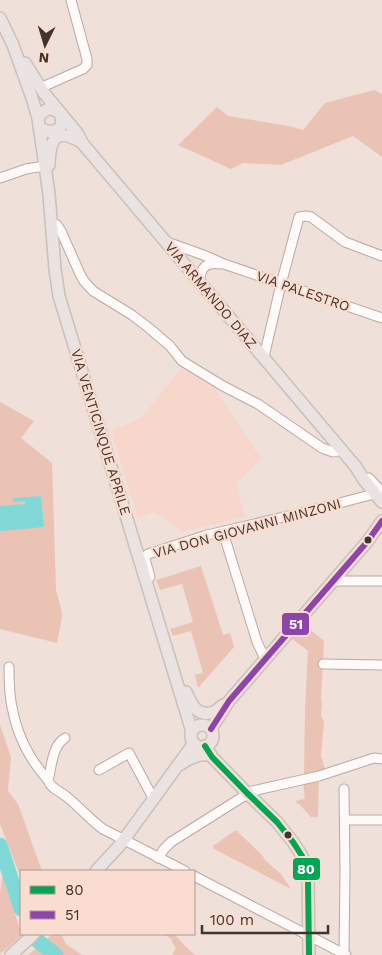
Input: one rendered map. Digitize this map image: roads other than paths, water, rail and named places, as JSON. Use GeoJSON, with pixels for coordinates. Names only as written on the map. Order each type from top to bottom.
{"type":"FeatureCollection","features":[{"type":"Feature","properties":{"kind":"main road","name":"VIA ARMANDO DIAZ"},"geometry":{"type":"LineString","coordinates":[[0,18],[13,45],[32,98],[38,122]]}},
{"type":"Feature","properties":{"kind":"main road","name":"VIA ARMANDO DIAZ"},"geometry":{"type":"LineString","coordinates":[[13,45],[40,88],[83,144],[379,496]]}},
{"type":"Feature","properties":{"kind":"main road"},"geometry":{"type":"LineString","coordinates":[[32,98],[40,88]]}},
{"type":"Feature","properties":{"kind":"main road"},"geometry":{"type":"LineString","coordinates":[[49,109],[60,113],[62,120],[58,129],[52,132],[47,132],[38,122],[43,111],[49,109]]}},
{"type":"Feature","properties":{"kind":"main road","name":"VIA VENTICINQUE APRILE"},"geometry":{"type":"LineString","coordinates":[[38,122],[59,296],[193,737]]}},
{"type":"Feature","properties":{"kind":"main road"},"geometry":{"type":"LineString","coordinates":[[48,194],[49,154],[54,140],[59,136],[66,135],[83,144]]}},
{"type":"Feature","properties":{"kind":"main road"},"geometry":{"type":"LineString","coordinates":[[211,729],[229,701],[334,581],[382,521]]}},
{"type":"Feature","properties":{"kind":"main road"},"geometry":{"type":"LineString","coordinates":[[172,669],[179,678],[190,702],[198,711],[213,712],[229,701]]}},
{"type":"Feature","properties":{"kind":"main road"},"geometry":{"type":"LineString","coordinates":[[97,870],[124,840],[176,768],[193,737],[196,727],[202,725],[211,729],[213,734],[208,751],[202,755],[195,756],[176,768]]}},
{"type":"Feature","properties":{"kind":"main road"},"geometry":{"type":"LineString","coordinates":[[193,737],[199,746],[208,751],[247,794],[272,816],[300,851],[306,866],[309,955]]}},
{"type":"Feature","properties":{"kind":"main road"},"geometry":{"type":"LineString","coordinates":[[11,955],[33,935]]}},
{"type":"Feature","properties":{"kind":"street"},"geometry":{"type":"LineString","coordinates":[[40,88],[84,69],[87,65],[86,53],[71,0]]}},
{"type":"Feature","properties":{"kind":"street"},"geometry":{"type":"LineString","coordinates":[[0,178],[26,169],[44,166]]}},
{"type":"Feature","properties":{"kind":"street"},"geometry":{"type":"LineString","coordinates":[[264,357],[299,217],[312,218],[345,242],[382,256]]}},
{"type":"Feature","properties":{"kind":"street"},"geometry":{"type":"LineString","coordinates":[[51,224],[57,225],[61,231],[77,269],[88,286],[149,328],[170,346],[182,361],[262,407],[322,448],[333,452],[342,450]]}},
{"type":"Feature","properties":{"kind":"street","name":"VIA PALESTRO"},"geometry":{"type":"LineString","coordinates":[[167,242],[224,264],[382,318]]}},
{"type":"Feature","properties":{"kind":"street"},"geometry":{"type":"LineString","coordinates":[[200,282],[201,272],[206,266],[212,263],[224,264]]}},
{"type":"Feature","properties":{"kind":"street","name":"VIA DON GIOVANNI MINZONI"},"geometry":{"type":"LineString","coordinates":[[155,612],[155,594],[145,559],[147,554],[223,532],[379,496]]}},
{"type":"Feature","properties":{"kind":"street"},"geometry":{"type":"LineString","coordinates":[[223,532],[257,642],[265,659]]}},
{"type":"Feature","properties":{"kind":"street"},"geometry":{"type":"LineString","coordinates":[[334,581],[382,581]]}},
{"type":"Feature","properties":{"kind":"street"},"geometry":{"type":"LineString","coordinates":[[323,664],[382,664]]}},
{"type":"Feature","properties":{"kind":"street"},"geometry":{"type":"LineString","coordinates":[[9,667],[12,706],[21,738],[30,757],[49,784],[66,796],[96,824],[183,870]]}},
{"type":"Feature","properties":{"kind":"street"},"geometry":{"type":"LineString","coordinates":[[48,780],[57,747],[66,738]]}},
{"type":"Feature","properties":{"kind":"street"},"geometry":{"type":"LineString","coordinates":[[99,770],[129,753],[153,798]]}},
{"type":"Feature","properties":{"kind":"street"},"geometry":{"type":"LineString","coordinates":[[158,858],[171,842],[254,790],[319,776],[374,758],[382,760]]}},
{"type":"Feature","properties":{"kind":"street"},"geometry":{"type":"LineString","coordinates":[[345,772],[382,760]]}},
{"type":"Feature","properties":{"kind":"street"},"geometry":{"type":"LineString","coordinates":[[195,877],[345,954],[344,789]]}},
{"type":"Feature","properties":{"kind":"street"},"geometry":{"type":"LineString","coordinates":[[345,820],[382,820]]}},
{"type":"Feature","properties":{"kind":"water"},"geometry":{"type":"Polygon","coordinates":[[[41,496],[44,527],[0,531],[0,506],[25,504],[25,501],[13,502],[13,498],[41,496]]]}},
{"type":"Feature","properties":{"kind":"waterway"},"geometry":{"type":"LineString","coordinates":[[0,845],[20,906]]}},
{"type":"Feature","properties":{"kind":"waterway"},"geometry":{"type":"LineString","coordinates":[[32,935],[56,955]]}}]}
